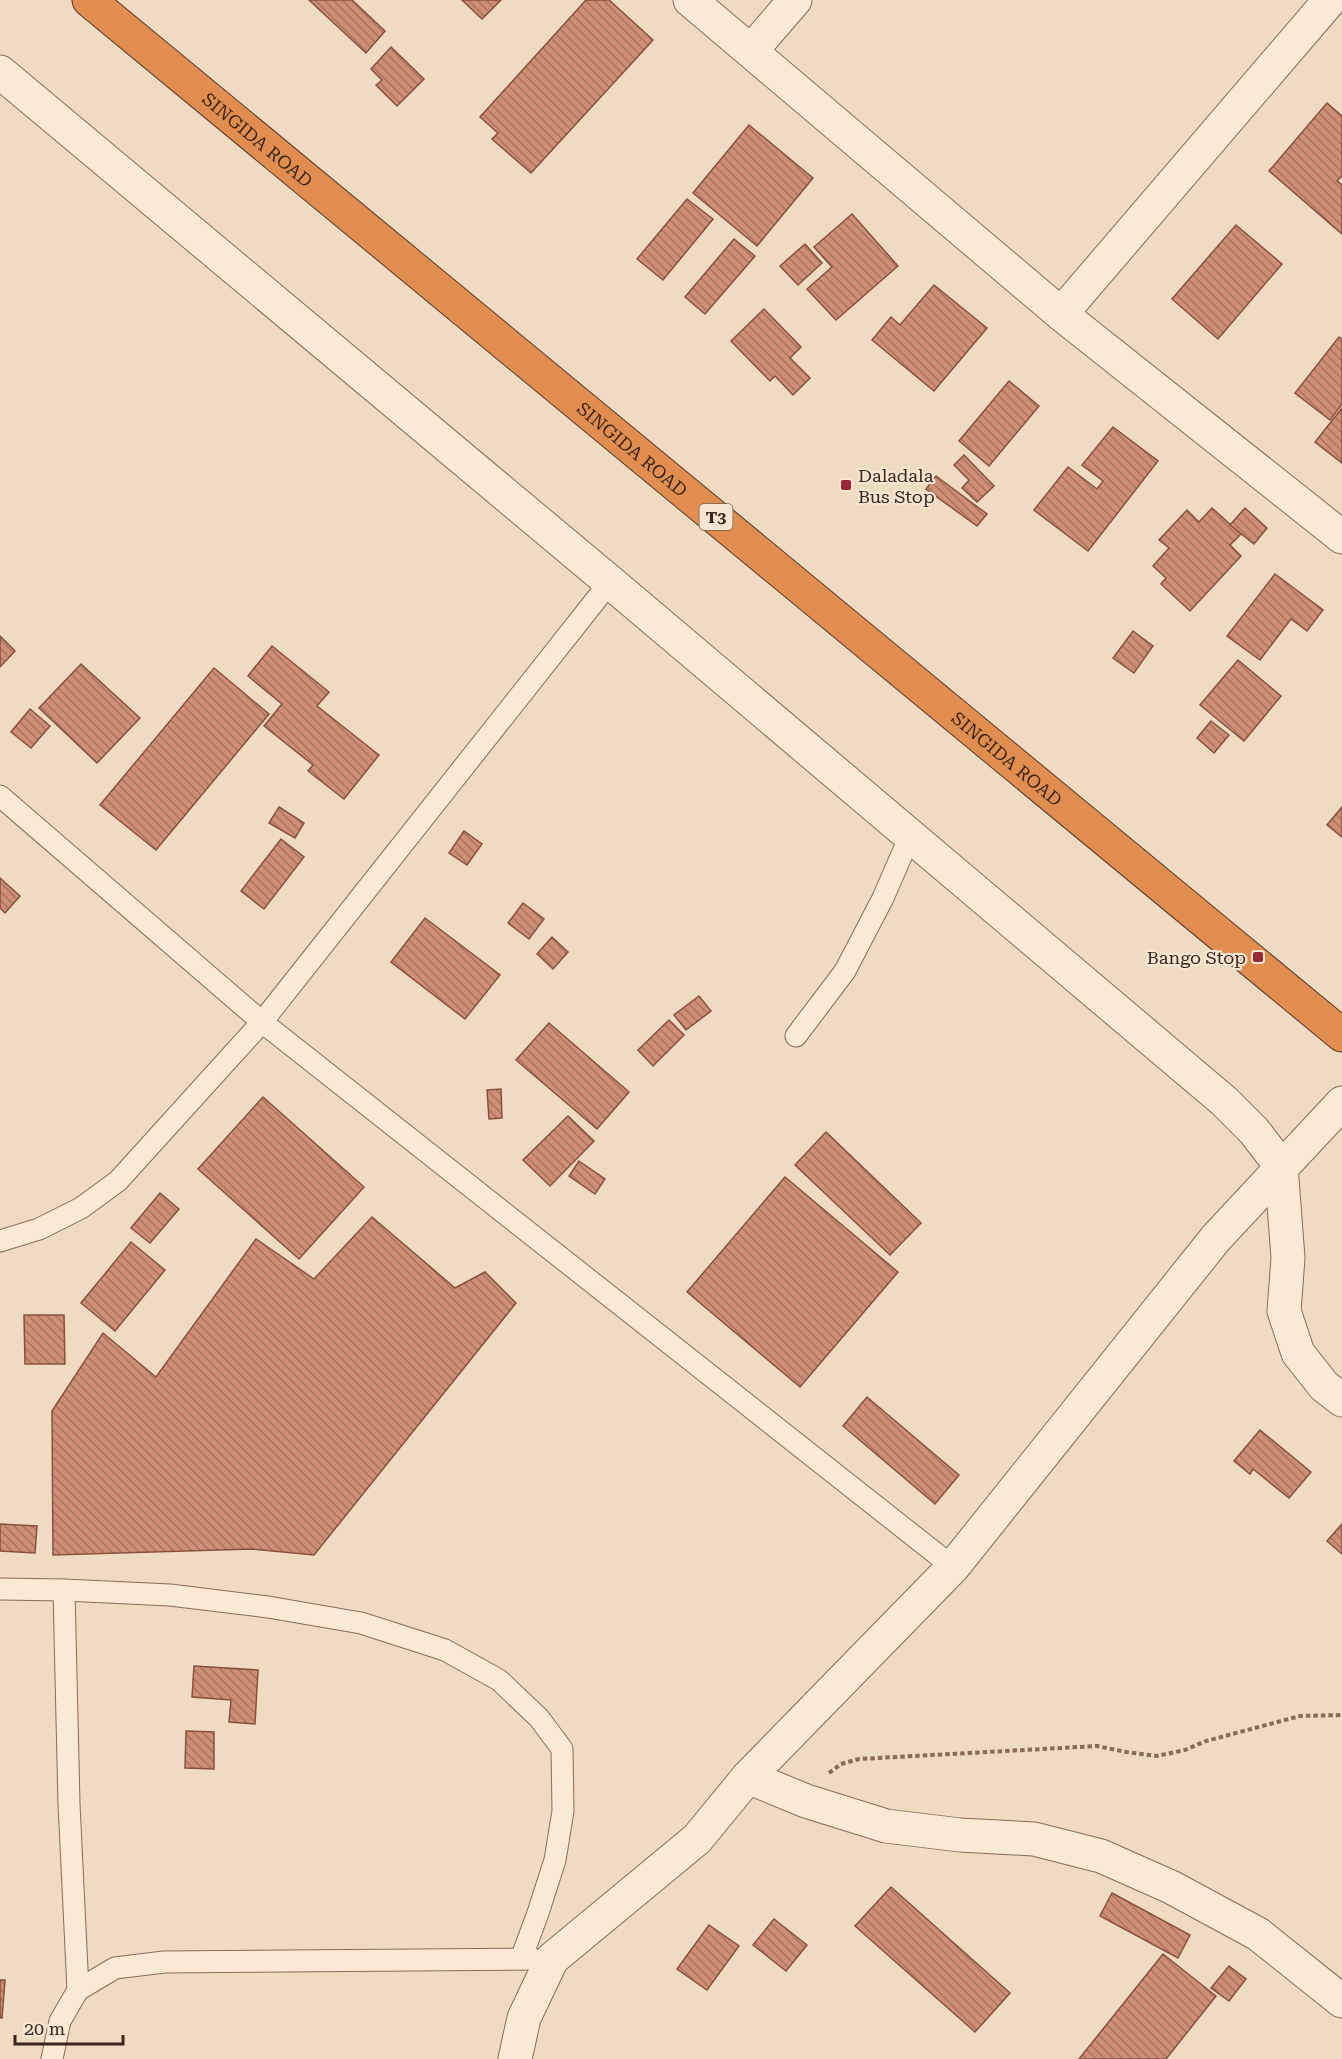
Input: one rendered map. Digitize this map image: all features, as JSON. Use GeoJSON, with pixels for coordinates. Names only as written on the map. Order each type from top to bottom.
{"type":"FeatureCollection","features":[{"type":"Feature","properties":{"kind":"highway","name":"SINGIDA ROAD"},"geometry":{"type":"LineString","coordinates":[[89,0],[1342,1035]]}},
{"type":"Feature","properties":{"kind":"street"},"geometry":{"type":"LineString","coordinates":[[690,0],[1061,314],[1342,537]]}},
{"type":"Feature","properties":{"kind":"street"},"geometry":{"type":"LineString","coordinates":[[751,51],[795,0]]}},
{"type":"Feature","properties":{"kind":"street"},"geometry":{"type":"LineString","coordinates":[[1061,314],[1330,0]]}},
{"type":"Feature","properties":{"kind":"street"},"geometry":{"type":"LineString","coordinates":[[0,72],[1224,1101],[1254,1131],[1281,1166],[1288,1258],[1284,1311],[1298,1353],[1324,1386],[1342,1400]]}},
{"type":"Feature","properties":{"kind":"street"},"geometry":{"type":"LineString","coordinates":[[515,2059],[537,1959],[697,1839],[748,1777],[953,1566],[1216,1238],[1342,1103]]}},
{"type":"Feature","properties":{"kind":"street"},"geometry":{"type":"LineString","coordinates":[[748,1777],[806,1801],[886,1826],[960,1835],[1034,1839],[1101,1856],[1171,1887],[1258,1934],[1342,2001]]}},
{"type":"Feature","properties":{"kind":"lane"},"geometry":{"type":"LineString","coordinates":[[0,1241],[39,1228],[81,1208],[118,1181],[262,1022],[609,582]]}},
{"type":"Feature","properties":{"kind":"lane"},"geometry":{"type":"LineString","coordinates":[[0,796],[262,1022],[953,1566]]}},
{"type":"Feature","properties":{"kind":"lane"},"geometry":{"type":"LineString","coordinates":[[796,1036],[845,971],[883,898],[909,836]]}},
{"type":"Feature","properties":{"kind":"lane"},"geometry":{"type":"LineString","coordinates":[[0,1589],[170,1595],[268,1607],[361,1623],[445,1650],[499,1680],[539,1718],[562,1749],[564,1811],[537,1959],[164,1962],[115,1968],[78,1990],[60,2021],[52,2059]]}},
{"type":"Feature","properties":{"kind":"lane"},"geometry":{"type":"LineString","coordinates":[[64,1590],[69,1804],[78,1990]]}},
{"type":"Feature","properties":{"kind":"path"},"geometry":{"type":"LineString","coordinates":[[806,1801],[833,1768],[859,1759],[1096,1746],[1157,1756],[1300,1716],[1342,1715]]}},
{"type":"Feature","properties":{"kind":"building"},"geometry":{"type":"Polygon","coordinates":[[[309,0],[352,0],[385,31],[366,53],[309,0]]]}},
{"type":"Feature","properties":{"kind":"building"},"geometry":{"type":"Polygon","coordinates":[[[462,0],[501,0],[482,19],[462,0]]]}},
{"type":"Feature","properties":{"kind":"building"},"geometry":{"type":"Polygon","coordinates":[[[586,0],[609,0],[653,40],[531,173],[492,139],[498,133],[480,117],[586,0]]]}},
{"type":"Feature","properties":{"kind":"building"},"geometry":{"type":"Polygon","coordinates":[[[391,47],[424,79],[397,106],[376,85],[382,80],[371,69],[391,47]]]}},
{"type":"Feature","properties":{"kind":"building"},"geometry":{"type":"Polygon","coordinates":[[[1327,103],[1342,116],[1342,176],[1337,181],[1342,185],[1342,234],[1269,171],[1327,103]]]}},
{"type":"Feature","properties":{"kind":"building"},"geometry":{"type":"Polygon","coordinates":[[[749,125],[813,178],[757,246],[693,193],[749,125]]]}},
{"type":"Feature","properties":{"kind":"building"},"geometry":{"type":"Polygon","coordinates":[[[687,199],[713,219],[663,280],[637,259],[687,199]]]}},
{"type":"Feature","properties":{"kind":"building"},"geometry":{"type":"Polygon","coordinates":[[[852,214],[898,266],[836,320],[807,289],[832,267],[814,247],[852,214]]]}},
{"type":"Feature","properties":{"kind":"building"},"geometry":{"type":"Polygon","coordinates":[[[1236,225],[1282,264],[1218,339],[1172,299],[1236,225]]]}},
{"type":"Feature","properties":{"kind":"building"},"geometry":{"type":"Polygon","coordinates":[[[734,239],[755,256],[705,314],[685,297],[734,239]]]}},
{"type":"Feature","properties":{"kind":"building"},"geometry":{"type":"Polygon","coordinates":[[[805,244],[822,263],[798,285],[780,266],[805,244]]]}},
{"type":"Feature","properties":{"kind":"building"},"geometry":{"type":"Polygon","coordinates":[[[934,285],[987,328],[934,391],[872,340],[891,317],[900,325],[934,285]]]}},
{"type":"Feature","properties":{"kind":"building"},"geometry":{"type":"Polygon","coordinates":[[[764,309],[801,347],[790,358],[810,378],[793,395],[775,376],[770,381],[731,341],[764,309]]]}},
{"type":"Feature","properties":{"kind":"building"},"geometry":{"type":"Polygon","coordinates":[[[1339,337],[1342,339],[1342,404],[1330,420],[1295,393],[1339,337]]]}},
{"type":"Feature","properties":{"kind":"building"},"geometry":{"type":"Polygon","coordinates":[[[1009,381],[1039,406],[989,466],[959,441],[1009,381]]]}},
{"type":"Feature","properties":{"kind":"building"},"geometry":{"type":"Polygon","coordinates":[[[1342,408],[1342,463],[1315,442],[1342,408]]]}},
{"type":"Feature","properties":{"kind":"building"},"geometry":{"type":"Polygon","coordinates":[[[1113,427],[1158,461],[1088,551],[1034,510],[1068,467],[1097,489],[1103,481],[1082,465],[1113,427]]]}},
{"type":"Feature","properties":{"kind":"building"},"geometry":{"type":"Polygon","coordinates":[[[964,455],[994,486],[977,502],[962,488],[969,480],[954,465],[964,455]]]}},
{"type":"Feature","properties":{"kind":"building"},"geometry":{"type":"Polygon","coordinates":[[[936,476],[987,514],[977,526],[926,489],[936,476]]]}},
{"type":"Feature","properties":{"kind":"building"},"geometry":{"type":"Polygon","coordinates":[[[1212,508],[1241,534],[1230,545],[1241,556],[1190,611],[1161,584],[1166,578],[1153,566],[1169,548],[1159,540],[1187,510],[1199,522],[1212,508]]]}},
{"type":"Feature","properties":{"kind":"building"},"geometry":{"type":"Polygon","coordinates":[[[1245,508],[1267,528],[1254,544],[1230,525],[1245,508]]]}},
{"type":"Feature","properties":{"kind":"building"},"geometry":{"type":"Polygon","coordinates":[[[1275,574],[1323,610],[1307,631],[1291,619],[1260,660],[1227,636],[1275,574]]]}},
{"type":"Feature","properties":{"kind":"building"},"geometry":{"type":"Polygon","coordinates":[[[1133,631],[1153,646],[1134,673],[1113,658],[1133,631]]]}},
{"type":"Feature","properties":{"kind":"building"},"geometry":{"type":"Polygon","coordinates":[[[0,636],[15,651],[0,667],[0,636]]]}},
{"type":"Feature","properties":{"kind":"building"},"geometry":{"type":"Polygon","coordinates":[[[272,646],[329,692],[317,706],[379,755],[344,799],[308,771],[313,765],[264,726],[282,704],[248,676],[272,646]]]}},
{"type":"Feature","properties":{"kind":"building"},"geometry":{"type":"Polygon","coordinates":[[[1238,660],[1281,696],[1244,741],[1200,705],[1238,660]]]}},
{"type":"Feature","properties":{"kind":"building"},"geometry":{"type":"Polygon","coordinates":[[[81,664],[140,718],[97,763],[39,708],[81,664]]]}},
{"type":"Feature","properties":{"kind":"building"},"geometry":{"type":"Polygon","coordinates":[[[214,668],[269,714],[156,850],[100,805],[214,668]]]}},
{"type":"Feature","properties":{"kind":"building"},"geometry":{"type":"Polygon","coordinates":[[[30,709],[50,726],[31,748],[11,732],[30,709]]]}},
{"type":"Feature","properties":{"kind":"building"},"geometry":{"type":"Polygon","coordinates":[[[1211,721],[1229,735],[1214,753],[1197,738],[1211,721]]]}},
{"type":"Feature","properties":{"kind":"building"},"geometry":{"type":"Polygon","coordinates":[[[279,807],[304,823],[295,838],[269,823],[279,807]]]}},
{"type":"Feature","properties":{"kind":"building"},"geometry":{"type":"Polygon","coordinates":[[[1342,807],[1342,837],[1327,825],[1342,807]]]}},
{"type":"Feature","properties":{"kind":"building"},"geometry":{"type":"Polygon","coordinates":[[[464,831],[482,844],[467,865],[449,853],[464,831]]]}},
{"type":"Feature","properties":{"kind":"building"},"geometry":{"type":"Polygon","coordinates":[[[281,839],[304,857],[264,909],[241,891],[281,839]]]}},
{"type":"Feature","properties":{"kind":"building"},"geometry":{"type":"Polygon","coordinates":[[[0,878],[20,896],[5,913],[0,908],[0,878]]]}},
{"type":"Feature","properties":{"kind":"building"},"geometry":{"type":"Polygon","coordinates":[[[523,903],[544,919],[529,939],[508,923],[523,903]]]}},
{"type":"Feature","properties":{"kind":"building"},"geometry":{"type":"Polygon","coordinates":[[[425,918],[500,975],[465,1019],[391,962],[425,918]]]}},
{"type":"Feature","properties":{"kind":"building"},"geometry":{"type":"Polygon","coordinates":[[[552,937],[568,952],[553,969],[537,954],[552,937]]]}},
{"type":"Feature","properties":{"kind":"building"},"geometry":{"type":"Polygon","coordinates":[[[699,996],[711,1011],[686,1030],[674,1015],[699,996]]]}},
{"type":"Feature","properties":{"kind":"building"},"geometry":{"type":"Polygon","coordinates":[[[669,1020],[684,1035],[653,1066],[638,1050],[669,1020]]]}},
{"type":"Feature","properties":{"kind":"building"},"geometry":{"type":"Polygon","coordinates":[[[549,1023],[629,1092],[597,1129],[516,1060],[549,1023]]]}},
{"type":"Feature","properties":{"kind":"building"},"geometry":{"type":"Polygon","coordinates":[[[501,1089],[502,1118],[489,1119],[487,1090],[501,1089]]]}},
{"type":"Feature","properties":{"kind":"building"},"geometry":{"type":"Polygon","coordinates":[[[263,1097],[364,1187],[299,1259],[198,1169],[263,1097]]]}},
{"type":"Feature","properties":{"kind":"building"},"geometry":{"type":"Polygon","coordinates":[[[568,1116],[594,1141],[550,1186],[523,1160],[568,1116]]]}},
{"type":"Feature","properties":{"kind":"building"},"geometry":{"type":"Polygon","coordinates":[[[826,1132],[921,1223],[890,1255],[795,1165],[826,1132]]]}},
{"type":"Feature","properties":{"kind":"building"},"geometry":{"type":"Polygon","coordinates":[[[579,1161],[605,1179],[595,1194],[569,1176],[579,1161]]]}},
{"type":"Feature","properties":{"kind":"building"},"geometry":{"type":"Polygon","coordinates":[[[785,1177],[898,1272],[800,1387],[687,1292],[785,1177]]]}},
{"type":"Feature","properties":{"kind":"building"},"geometry":{"type":"Polygon","coordinates":[[[160,1193],[179,1209],[150,1243],[131,1228],[160,1193]]]}},
{"type":"Feature","properties":{"kind":"building"},"geometry":{"type":"Polygon","coordinates":[[[372,1217],[455,1288],[485,1272],[516,1303],[314,1555],[252,1549],[53,1555],[52,1411],[103,1333],[156,1377],[256,1239],[314,1279],[372,1217]]]}},
{"type":"Feature","properties":{"kind":"building"},"geometry":{"type":"Polygon","coordinates":[[[131,1242],[165,1270],[115,1331],[81,1303],[131,1242]]]}},
{"type":"Feature","properties":{"kind":"building"},"geometry":{"type":"Polygon","coordinates":[[[24,1315],[64,1315],[65,1364],[25,1364],[24,1315]]]}},
{"type":"Feature","properties":{"kind":"building"},"geometry":{"type":"Polygon","coordinates":[[[867,1397],[959,1475],[935,1504],[843,1426],[867,1397]]]}},
{"type":"Feature","properties":{"kind":"building"},"geometry":{"type":"Polygon","coordinates":[[[1260,1430],[1311,1472],[1289,1498],[1253,1469],[1250,1474],[1234,1461],[1260,1430]]]}},
{"type":"Feature","properties":{"kind":"building"},"geometry":{"type":"Polygon","coordinates":[[[0,1524],[37,1526],[35,1553],[0,1551],[0,1524]]]}},
{"type":"Feature","properties":{"kind":"building"},"geometry":{"type":"Polygon","coordinates":[[[1342,1524],[1342,1554],[1327,1541],[1342,1524]]]}},
{"type":"Feature","properties":{"kind":"building"},"geometry":{"type":"Polygon","coordinates":[[[194,1666],[258,1670],[255,1724],[229,1722],[231,1700],[192,1697],[194,1666]]]}},
{"type":"Feature","properties":{"kind":"building"},"geometry":{"type":"Polygon","coordinates":[[[186,1731],[214,1732],[214,1769],[185,1768],[186,1731]]]}},
{"type":"Feature","properties":{"kind":"building"},"geometry":{"type":"Polygon","coordinates":[[[891,1887],[1010,1993],[975,2032],[855,1926],[891,1887]]]}},
{"type":"Feature","properties":{"kind":"building"},"geometry":{"type":"Polygon","coordinates":[[[1112,1893],[1190,1935],[1178,1958],[1100,1916],[1112,1893]]]}},
{"type":"Feature","properties":{"kind":"building"},"geometry":{"type":"Polygon","coordinates":[[[774,1919],[807,1945],[786,1971],[753,1945],[774,1919]]]}},
{"type":"Feature","properties":{"kind":"building"},"geometry":{"type":"Polygon","coordinates":[[[709,1925],[739,1946],[707,1990],[677,1969],[709,1925]]]}},
{"type":"Feature","properties":{"kind":"building"},"geometry":{"type":"Polygon","coordinates":[[[1163,1954],[1216,1996],[1166,2059],[1079,2059],[1163,1954]]]}},
{"type":"Feature","properties":{"kind":"building"},"geometry":{"type":"Polygon","coordinates":[[[1229,1966],[1246,1979],[1229,2001],[1211,1988],[1229,1966]]]}},
{"type":"Feature","properties":{"kind":"building"},"geometry":{"type":"Polygon","coordinates":[[[0,1980],[5,1980],[2,2018],[0,2018],[0,1980]]]}},
{"type":"Feature","properties":{"kind":"place","name":"Daladala Bus Stop"},"geometry":{"type":"Point","coordinates":[846,485]}},
{"type":"Feature","properties":{"kind":"place","name":"Bango Stop"},"geometry":{"type":"Point","coordinates":[1258,957]}}]}
